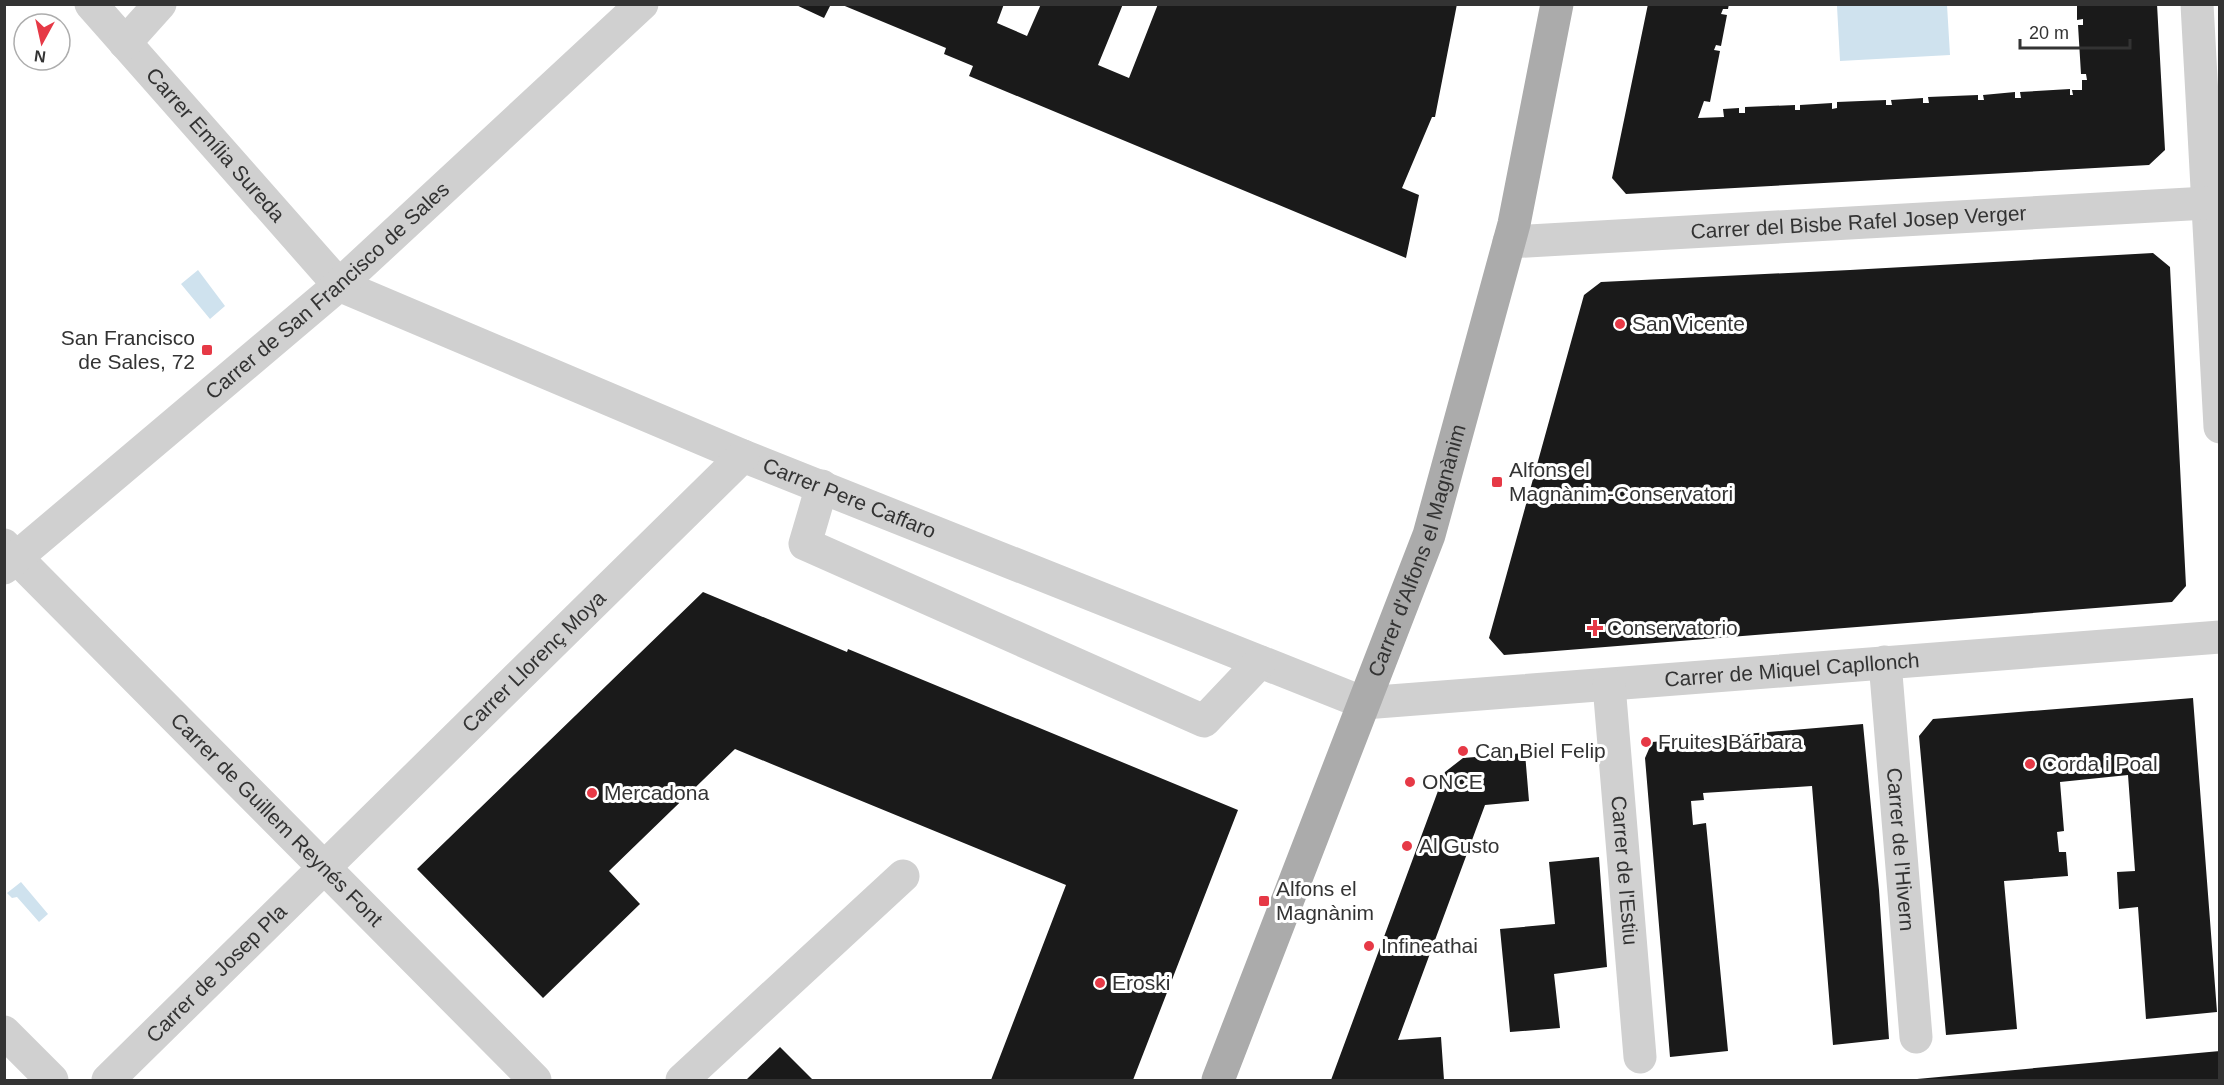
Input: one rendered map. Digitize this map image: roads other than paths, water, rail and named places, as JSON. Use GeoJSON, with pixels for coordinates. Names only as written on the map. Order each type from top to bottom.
{"type":"FeatureCollection","features":[{"type":"Feature","properties":{"kind":"main road","name":"Carrer d'Alfons el Magnànim"},"geometry":{"type":"LineString","coordinates":[[1218,1080],[1429,536],[1514,224],[1557,4]]}},
{"type":"Feature","properties":{"kind":"street","name":"Carrer Emília Sureda"},"geometry":{"type":"LineString","coordinates":[[91,4],[339,285]]}},
{"type":"Feature","properties":{"kind":"street"},"geometry":{"type":"LineString","coordinates":[[125,43],[160,4]]}},
{"type":"Feature","properties":{"kind":"street","name":"Carrer de San Francisco de Sales"},"geometry":{"type":"LineString","coordinates":[[9,557],[339,285],[642,4]]}},
{"type":"Feature","properties":{"kind":"street"},"geometry":{"type":"LineString","coordinates":[[2197,4],[2210,64],[2207,203],[2220,427]]}},
{"type":"Feature","properties":{"kind":"street","name":"Carrer del Bisbe Rafel Josep Verger"},"geometry":{"type":"LineString","coordinates":[[1509,242],[2207,203]]}},
{"type":"Feature","properties":{"kind":"street","name":"Carrer Pere Caffaro"},"geometry":{"type":"LineString","coordinates":[[339,285],[743,456],[1364,703]]}},
{"type":"Feature","properties":{"kind":"street","name":"Carrer Llorenç Moya"},"geometry":{"type":"LineString","coordinates":[[325,866],[743,456]]}},
{"type":"Feature","properties":{"kind":"street"},"geometry":{"type":"LineString","coordinates":[[822,486],[806,544],[1204,721],[1260,662]]}},
{"type":"Feature","properties":{"kind":"street","name":"Carrer de Guillem Reynés Font"},"geometry":{"type":"LineString","coordinates":[[9,557],[325,866],[535,1080]]}},
{"type":"Feature","properties":{"kind":"street","name":"Carrer de Miquel Capllonch"},"geometry":{"type":"LineString","coordinates":[[1364,703],[2220,637]]}},
{"type":"Feature","properties":{"kind":"street","name":"Carrer de l'Hivern"},"geometry":{"type":"LineString","coordinates":[[1885,662],[1916,1037]]}},
{"type":"Feature","properties":{"kind":"street","name":"Carrer de l'Estiu"},"geometry":{"type":"LineString","coordinates":[[1609,685],[1640,1057]]}},
{"type":"Feature","properties":{"kind":"street","name":"Carrer de Josep Pla"},"geometry":{"type":"LineString","coordinates":[[108,1080],[325,866]]}},
{"type":"Feature","properties":{"kind":"street"},"geometry":{"type":"LineString","coordinates":[[682,1080],[903,876]]}},
{"type":"Feature","properties":{"kind":"street"},"geometry":{"type":"LineString","coordinates":[[4,1032],[52,1080]]}},
{"type":"Feature","properties":{"kind":"water"},"geometry":{"type":"Polygon","coordinates":[[[1947,5],[1950,55],[1840,61],[1837,6],[1947,5]]]}},
{"type":"Feature","properties":{"kind":"water"},"geometry":{"type":"Polygon","coordinates":[[[198,270],[225,306],[210,319],[181,284],[198,270]]]}},
{"type":"Feature","properties":{"kind":"water"},"geometry":{"type":"Polygon","coordinates":[[[21,882],[48,914],[39,922],[17,897],[12,898],[7,893],[21,882]]]}},
{"type":"Feature","properties":{"kind":"place","name":"San Vicente"},"geometry":{"type":"Point","coordinates":[1620,324]}},
{"type":"Feature","properties":{"kind":"place","name":"San Francisco de Sales, 72"},"geometry":{"type":"Point","coordinates":[207,350]}},
{"type":"Feature","properties":{"kind":"place","name":"Alfons el Magnànim-Conservatori"},"geometry":{"type":"Point","coordinates":[1497,482]}},
{"type":"Feature","properties":{"kind":"place","name":"Conservatorio"},"geometry":{"type":"Point","coordinates":[1595,628]}},
{"type":"Feature","properties":{"kind":"place","name":"Fruites Bárbara"},"geometry":{"type":"Point","coordinates":[1646,742]}},
{"type":"Feature","properties":{"kind":"place","name":"Can Biel Felip"},"geometry":{"type":"Point","coordinates":[1463,751]}},
{"type":"Feature","properties":{"kind":"place","name":"Corda i Poal"},"geometry":{"type":"Point","coordinates":[2030,764]}},
{"type":"Feature","properties":{"kind":"place","name":"ONCE"},"geometry":{"type":"Point","coordinates":[1410,782]}},
{"type":"Feature","properties":{"kind":"place","name":"Mercadona"},"geometry":{"type":"Point","coordinates":[592,793]}},
{"type":"Feature","properties":{"kind":"place","name":"Al Gusto"},"geometry":{"type":"Point","coordinates":[1407,846]}},
{"type":"Feature","properties":{"kind":"place","name":"Alfons el Magnànim"},"geometry":{"type":"Point","coordinates":[1264,901]}},
{"type":"Feature","properties":{"kind":"place","name":"Infineathai"},"geometry":{"type":"Point","coordinates":[1369,946]}},
{"type":"Feature","properties":{"kind":"place","name":"Eroski"},"geometry":{"type":"Point","coordinates":[1100,983]}}]}
